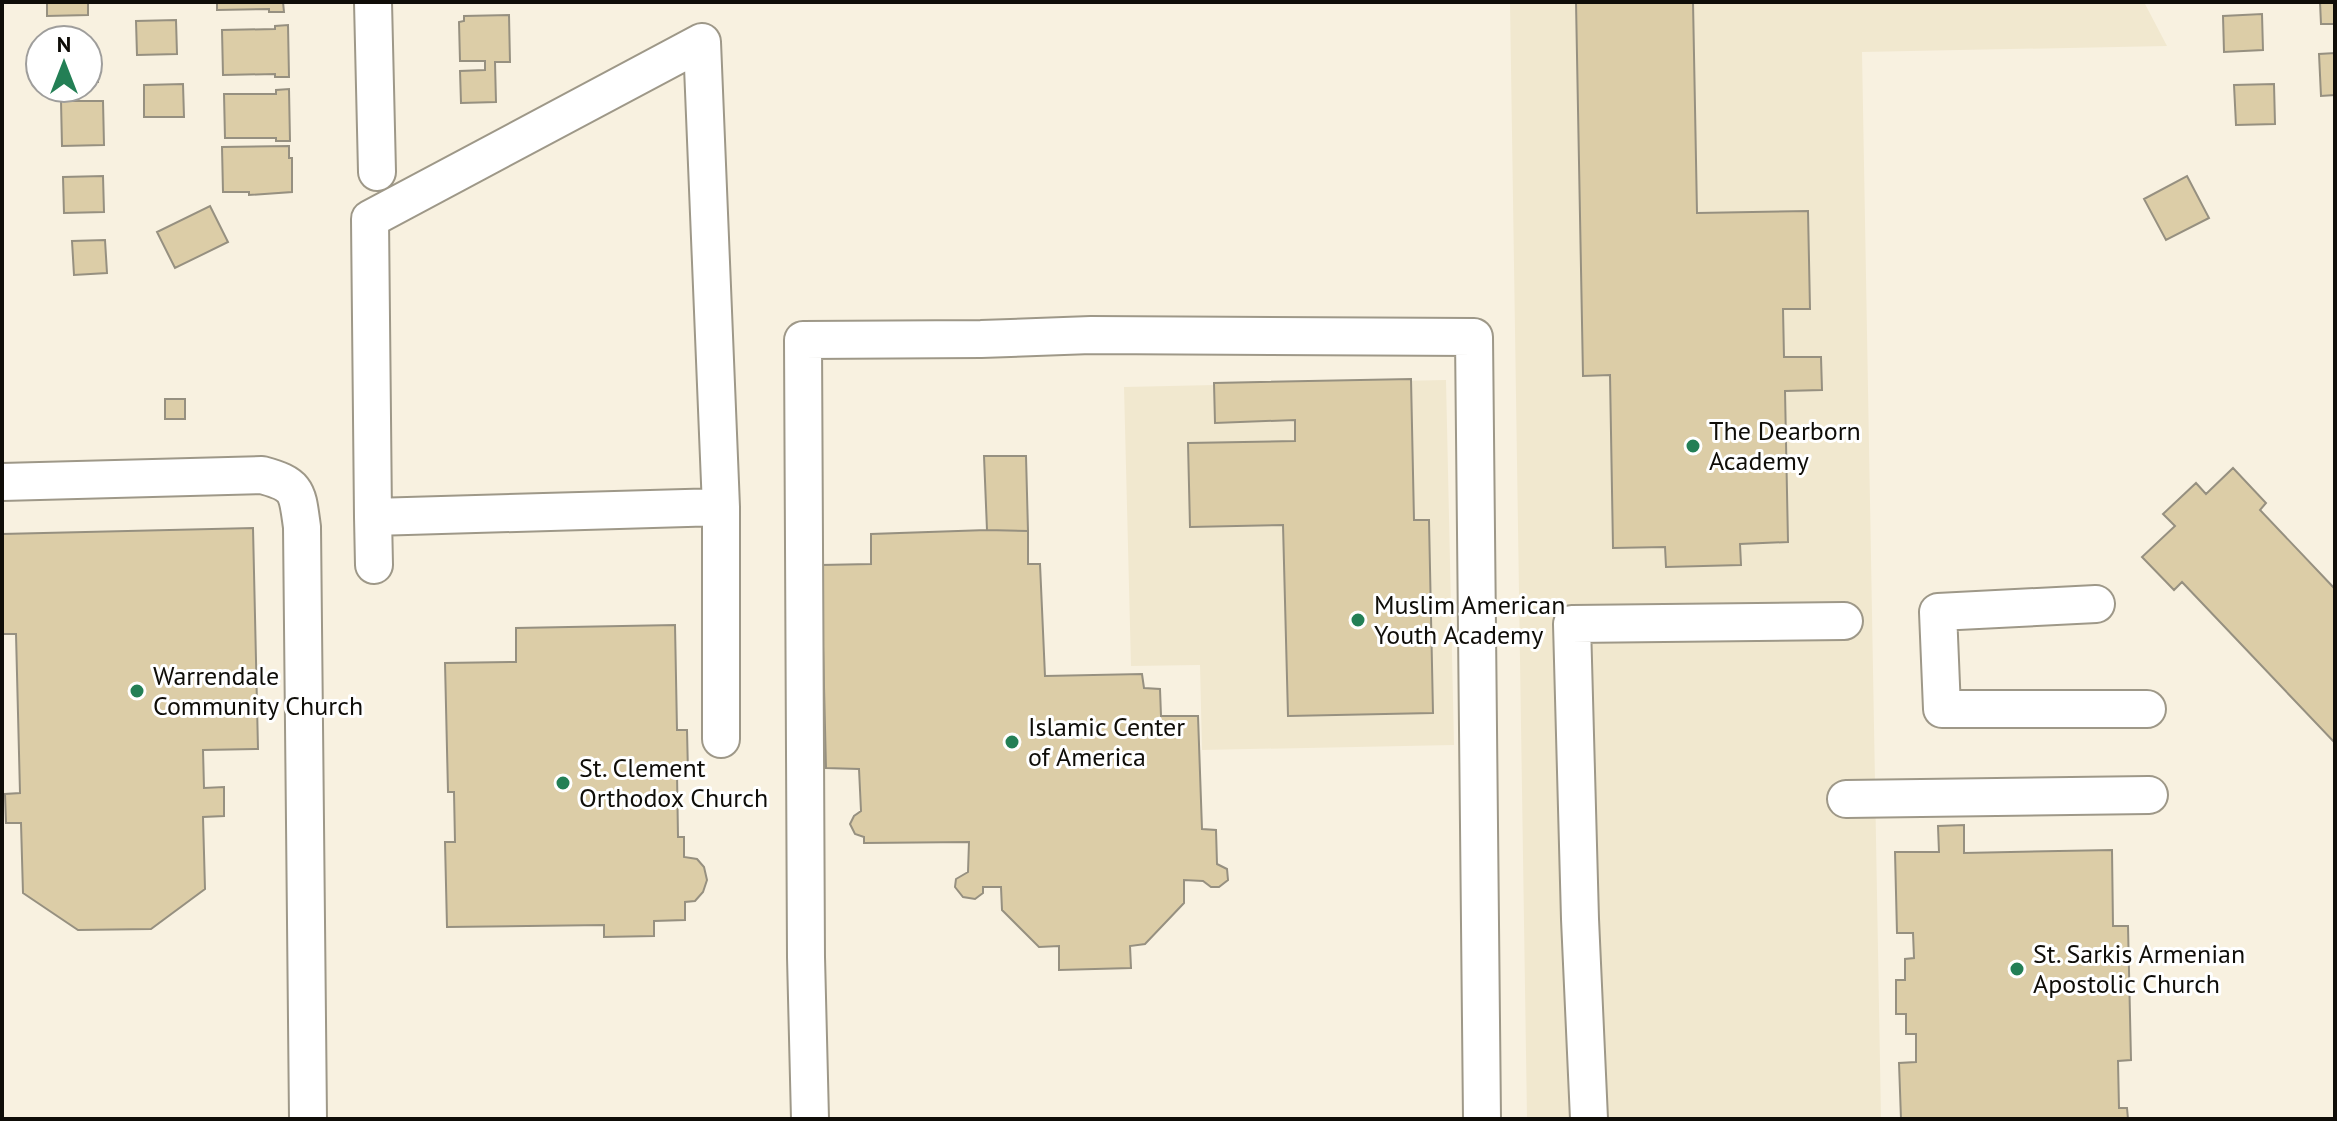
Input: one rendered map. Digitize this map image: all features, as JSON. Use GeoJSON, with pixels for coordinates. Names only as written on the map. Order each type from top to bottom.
{"type":"FeatureCollection","features":[{"type":"Feature","properties":{"kind":"street"},"geometry":{"type":"LineString","coordinates":[[373,2],[377,172]]}},
{"type":"Feature","properties":{"kind":"street"},"geometry":{"type":"LineString","coordinates":[[374,565],[370,219],[702,42],[721,507],[721,739]]}},
{"type":"Feature","properties":{"kind":"street"},"geometry":{"type":"LineString","coordinates":[[810,1119],[806,957],[803,340],[1091,335],[1474,337],[1482,1119]]}},
{"type":"Feature","properties":{"kind":"street"},"geometry":{"type":"LineString","coordinates":[[2,482],[262,475],[286,481],[297,494],[302,527],[308,1119]]}},
{"type":"Feature","properties":{"kind":"street"},"geometry":{"type":"LineString","coordinates":[[373,517],[721,507]]}},
{"type":"Feature","properties":{"kind":"street"},"geometry":{"type":"LineString","coordinates":[[2096,604],[1938,612],[1942,709],[2147,709]]}},
{"type":"Feature","properties":{"kind":"street"},"geometry":{"type":"LineString","coordinates":[[1589,1119],[1572,624],[1844,621]]}},
{"type":"Feature","properties":{"kind":"street"},"geometry":{"type":"LineString","coordinates":[[1846,799],[2149,795]]}},
{"type":"Feature","properties":{"kind":"shaded area","name":"The Dearborn Academy"},"geometry":{"type":"Polygon","coordinates":[[[1510,2],[2144,2],[2167,46],[1862,52],[1881,1119],[1527,1119],[1510,2]]]}},
{"type":"Feature","properties":{"kind":"shaded area"},"geometry":{"type":"Polygon","coordinates":[[[1446,380],[1454,745],[1202,750],[1200,665],[1131,666],[1124,387],[1446,380]]]}},
{"type":"Feature","properties":{"kind":"building"},"geometry":{"type":"Polygon","coordinates":[[[47,2],[88,2],[88,15],[47,16],[47,2]]]}},
{"type":"Feature","properties":{"kind":"building"},"geometry":{"type":"Polygon","coordinates":[[[217,2],[283,2],[284,12],[269,12],[269,9],[217,10],[217,2]]]}},
{"type":"Feature","properties":{"kind":"building","name":"The Dearborn Academy"},"geometry":{"type":"Polygon","coordinates":[[[1576,2],[1693,2],[1697,213],[1808,211],[1810,309],[1783,309],[1784,357],[1821,357],[1822,390],[1785,391],[1788,542],[1740,544],[1741,565],[1666,567],[1665,547],[1613,548],[1610,375],[1583,376],[1576,2]]]}},
{"type":"Feature","properties":{"kind":"building"},"geometry":{"type":"Polygon","coordinates":[[[2320,2],[2335,2],[2335,24],[2321,24],[2320,2]]]}},
{"type":"Feature","properties":{"kind":"building"},"geometry":{"type":"Polygon","coordinates":[[[2262,14],[2263,50],[2224,52],[2223,16],[2262,14]]]}},
{"type":"Feature","properties":{"kind":"building"},"geometry":{"type":"Polygon","coordinates":[[[509,15],[510,62],[495,62],[496,102],[461,103],[460,71],[485,70],[485,61],[460,61],[459,22],[464,21],[464,16],[509,15]]]}},
{"type":"Feature","properties":{"kind":"building"},"geometry":{"type":"Polygon","coordinates":[[[176,20],[177,54],[137,55],[136,21],[176,20]]]}},
{"type":"Feature","properties":{"kind":"building"},"geometry":{"type":"Polygon","coordinates":[[[288,25],[289,77],[275,77],[275,74],[223,75],[222,30],[275,29],[275,26],[288,25]]]}},
{"type":"Feature","properties":{"kind":"building"},"geometry":{"type":"Polygon","coordinates":[[[2335,53],[2335,95],[2321,96],[2319,54],[2335,53]]]}},
{"type":"Feature","properties":{"kind":"building"},"geometry":{"type":"Polygon","coordinates":[[[183,84],[184,117],[144,117],[144,85],[183,84]]]}},
{"type":"Feature","properties":{"kind":"building"},"geometry":{"type":"Polygon","coordinates":[[[2274,84],[2275,124],[2236,125],[2234,85],[2274,84]]]}},
{"type":"Feature","properties":{"kind":"building"},"geometry":{"type":"Polygon","coordinates":[[[289,89],[290,141],[225,138],[224,94],[276,94],[276,90],[289,89]]]}},
{"type":"Feature","properties":{"kind":"building"},"geometry":{"type":"Polygon","coordinates":[[[61,104],[103,104],[104,145],[62,146],[61,104]]]}},
{"type":"Feature","properties":{"kind":"building"},"geometry":{"type":"Polygon","coordinates":[[[289,146],[292,192],[249,195],[249,192],[223,192],[222,147],[289,146]]]}},
{"type":"Feature","properties":{"kind":"building"},"geometry":{"type":"Polygon","coordinates":[[[103,176],[104,212],[64,213],[63,177],[103,176]]]}},
{"type":"Feature","properties":{"kind":"building"},"geometry":{"type":"Polygon","coordinates":[[[2187,176],[2209,218],[2166,240],[2144,199],[2187,176]]]}},
{"type":"Feature","properties":{"kind":"building"},"geometry":{"type":"Polygon","coordinates":[[[210,206],[228,242],[175,268],[157,232],[210,206]]]}},
{"type":"Feature","properties":{"kind":"building"},"geometry":{"type":"Polygon","coordinates":[[[105,240],[107,273],[74,275],[72,241],[105,240]]]}},
{"type":"Feature","properties":{"kind":"building","name":"Muslim American Youth Academy"},"geometry":{"type":"Polygon","coordinates":[[[1411,379],[1414,520],[1429,520],[1433,713],[1288,716],[1283,525],[1190,527],[1188,443],[1295,441],[1295,420],[1215,423],[1214,383],[1411,379]]]}},
{"type":"Feature","properties":{"kind":"building"},"geometry":{"type":"Polygon","coordinates":[[[165,399],[185,399],[185,419],[165,419],[165,399]]]}},
{"type":"Feature","properties":{"kind":"building"},"geometry":{"type":"Polygon","coordinates":[[[984,456],[1026,456],[1028,531],[987,530],[984,456]]]}},
{"type":"Feature","properties":{"kind":"building"},"geometry":{"type":"Polygon","coordinates":[[[2233,468],[2266,503],[2260,510],[2335,589],[2335,743],[2182,582],[2174,590],[2142,557],[2175,526],[2163,514],[2196,483],[2206,494],[2233,468]]]}},
{"type":"Feature","properties":{"kind":"building","name":"Warrendale Community Church"},"geometry":{"type":"Polygon","coordinates":[[[253,528],[258,749],[203,750],[204,788],[224,787],[224,816],[203,817],[205,889],[151,929],[78,930],[23,893],[21,823],[6,823],[5,794],[20,793],[16,634],[2,634],[2,534],[253,528]]]}},
{"type":"Feature","properties":{"kind":"building","name":"Islamic Center of America"},"geometry":{"type":"Polygon","coordinates":[[[1028,531],[1028,564],[1040,564],[1045,676],[1142,674],[1144,688],[1160,689],[1161,716],[1198,716],[1202,829],[1216,830],[1217,864],[1227,869],[1228,880],[1219,887],[1211,887],[1203,881],[1184,880],[1184,903],[1145,944],[1130,946],[1131,968],[1059,970],[1059,946],[1039,947],[1002,910],[1001,887],[983,887],[983,893],[975,899],[963,897],[955,887],[956,879],[968,872],[969,842],[864,843],[864,837],[855,834],[850,824],[861,811],[859,769],[826,768],[821,565],[871,564],[871,534],[1028,531]]]}},
{"type":"Feature","properties":{"kind":"building","name":"St. Clement Orthodox Church"},"geometry":{"type":"Polygon","coordinates":[[[675,625],[677,730],[687,730],[688,773],[677,773],[678,837],[684,837],[684,857],[697,859],[704,867],[707,880],[703,892],[695,901],[685,902],[685,920],[654,921],[654,936],[604,937],[604,925],[447,927],[445,842],[455,842],[454,792],[448,792],[445,663],[516,662],[516,628],[675,625]]]}},
{"type":"Feature","properties":{"kind":"building","name":"St. Sarkis Armenian Apostolic Church"},"geometry":{"type":"Polygon","coordinates":[[[1964,825],[1964,853],[2112,850],[2113,926],[2128,926],[2131,1060],[2118,1061],[2119,1108],[2127,1108],[2128,1119],[1901,1119],[1899,1063],[1916,1062],[1916,1034],[1906,1034],[1906,1014],[1896,1014],[1896,980],[1905,980],[1905,959],[1914,958],[1913,933],[1897,933],[1895,852],[1939,852],[1938,826],[1964,825]]]}},
{"type":"Feature","properties":{"kind":"place","name":"The Dearborn Academy"},"geometry":{"type":"Point","coordinates":[1693,446]}},
{"type":"Feature","properties":{"kind":"place","name":"Muslim American Youth Academy"},"geometry":{"type":"Point","coordinates":[1358,620]}},
{"type":"Feature","properties":{"kind":"place","name":"Warrendale Community Church"},"geometry":{"type":"Point","coordinates":[137,691]}},
{"type":"Feature","properties":{"kind":"place","name":"Islamic Center of America"},"geometry":{"type":"Point","coordinates":[1012,742]}},
{"type":"Feature","properties":{"kind":"place","name":"St. Clement Orthodox Church"},"geometry":{"type":"Point","coordinates":[563,783]}},
{"type":"Feature","properties":{"kind":"place","name":"St. Sarkis Armenian Apostolic Church"},"geometry":{"type":"Point","coordinates":[2017,969]}}]}
